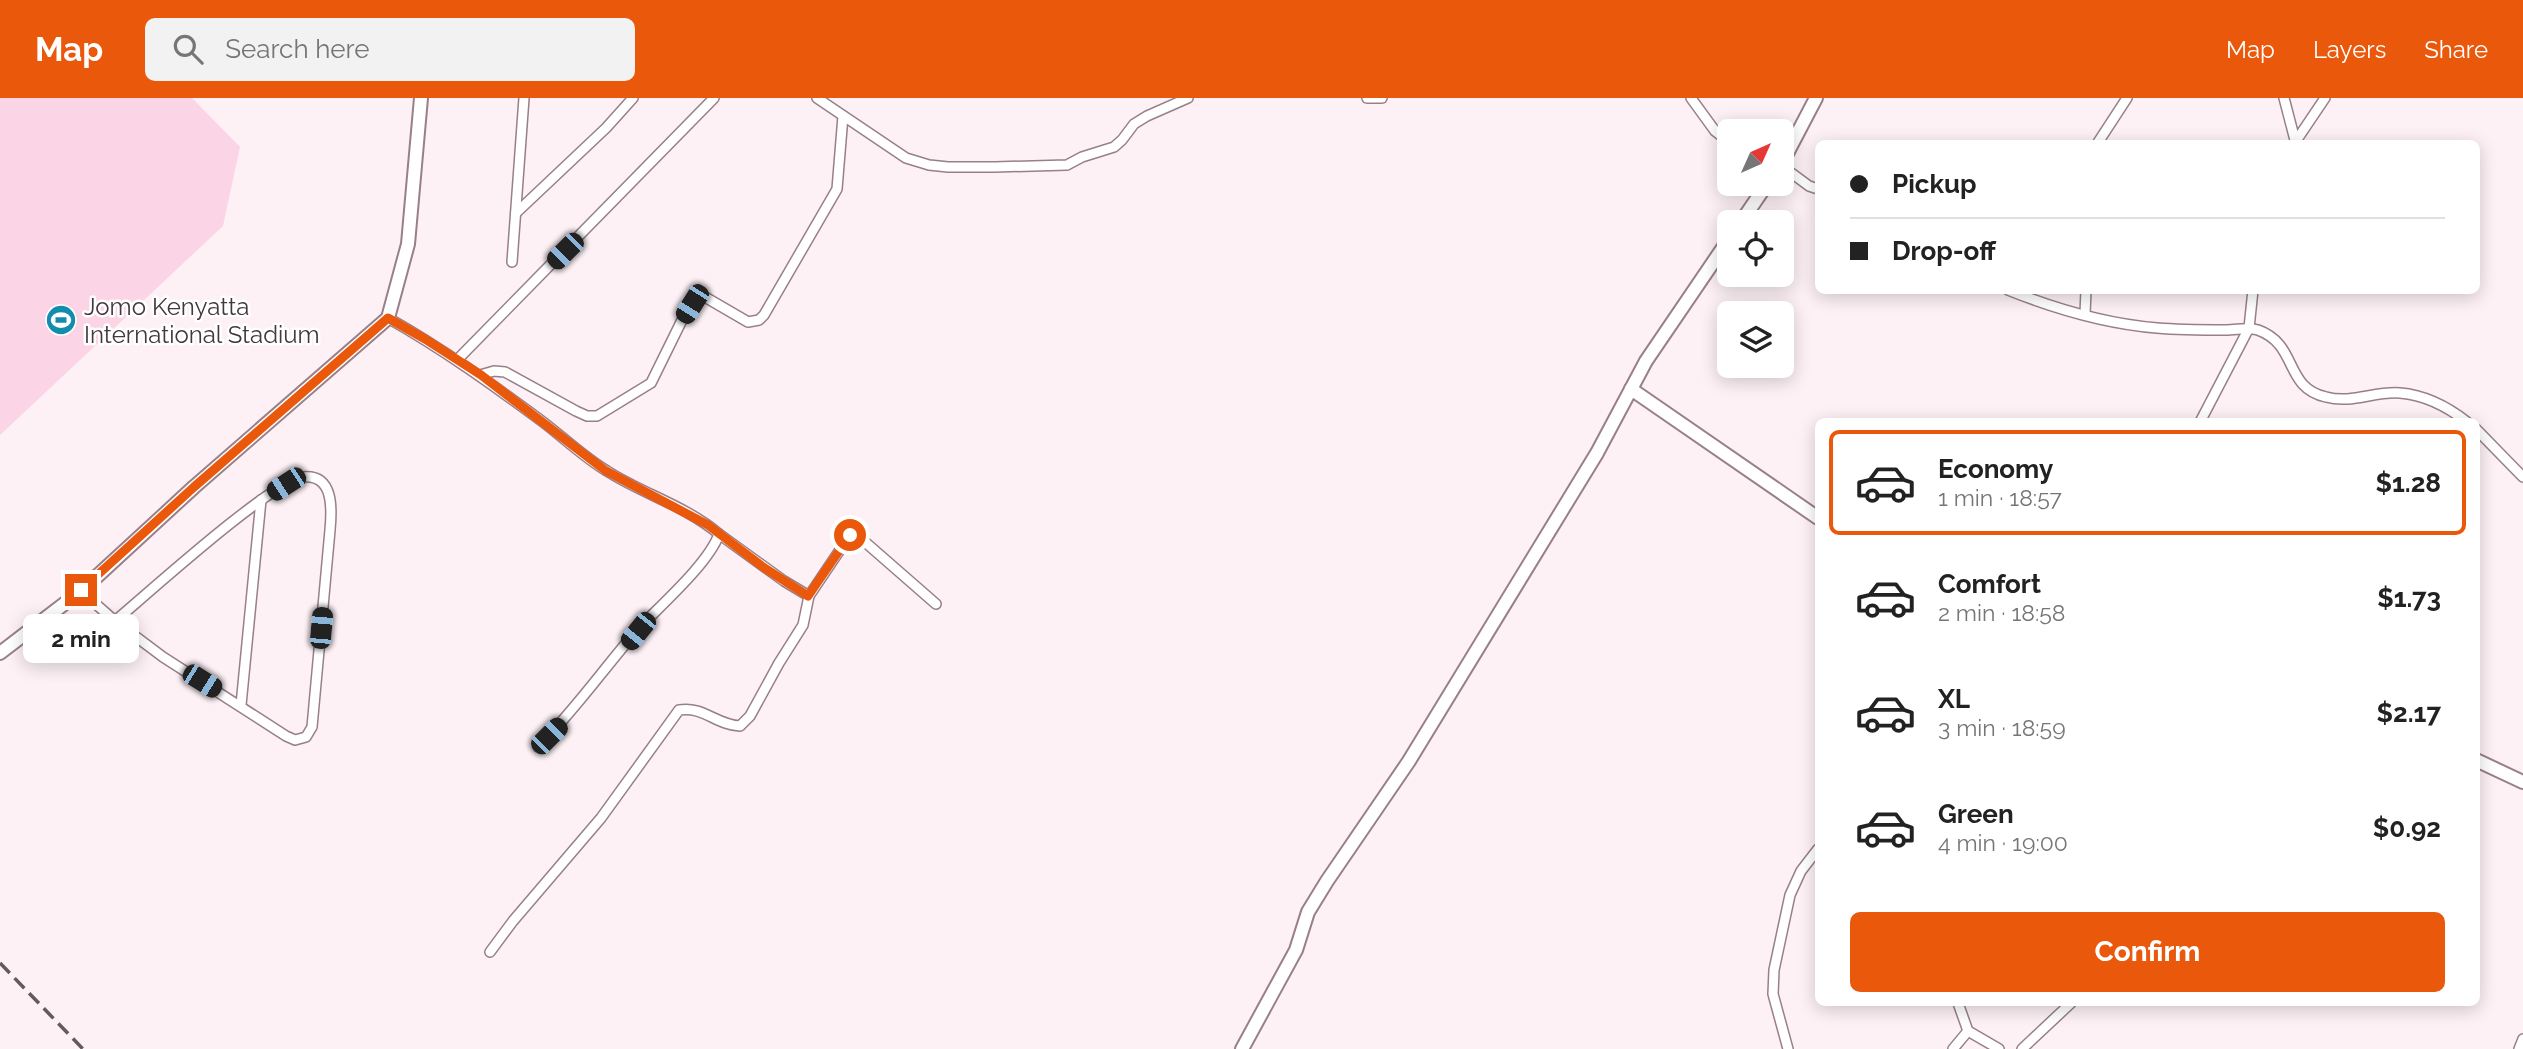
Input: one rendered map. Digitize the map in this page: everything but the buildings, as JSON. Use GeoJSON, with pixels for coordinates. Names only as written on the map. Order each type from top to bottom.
{"type":"FeatureCollection","features":[{"type":"Feature","properties":{"kind":"street"},"geometry":{"type":"LineString","coordinates":[[0,653],[81,590],[194,487],[388,318],[408,244],[421,98]]}},
{"type":"Feature","properties":{"kind":"street"},"geometry":{"type":"LineString","coordinates":[[512,262],[524,98]]}},
{"type":"Feature","properties":{"kind":"street"},"geometry":{"type":"LineString","coordinates":[[516,213],[606,128],[633,98]]}},
{"type":"Feature","properties":{"kind":"street"},"geometry":{"type":"LineString","coordinates":[[457,360],[714,98]]}},
{"type":"Feature","properties":{"kind":"street"},"geometry":{"type":"LineString","coordinates":[[817,98],[896,153],[929,165],[1059,166],[1114,147],[1134,124],[1188,98]]}},
{"type":"Feature","properties":{"kind":"street"},"geometry":{"type":"LineString","coordinates":[[1367,98],[1382,98]]}},
{"type":"Feature","properties":{"kind":"street"},"geometry":{"type":"LineString","coordinates":[[1691,98],[1717,133]]}},
{"type":"Feature","properties":{"kind":"street"},"geometry":{"type":"LineString","coordinates":[[1794,141],[1816,98]]}},
{"type":"Feature","properties":{"kind":"street"},"geometry":{"type":"LineString","coordinates":[[2100,140],[2127,98]]}},
{"type":"Feature","properties":{"kind":"street"},"geometry":{"type":"LineString","coordinates":[[2284,98],[2295,140]]}},
{"type":"Feature","properties":{"kind":"street"},"geometry":{"type":"LineString","coordinates":[[2298,140],[2325,98]]}},
{"type":"Feature","properties":{"kind":"street"},"geometry":{"type":"LineString","coordinates":[[481,375],[494,371],[505,372],[576,411],[587,416],[597,416],[651,383],[684,316],[698,298],[705,297],[748,322],[759,320],[838,189],[843,116]]}},
{"type":"Feature","properties":{"kind":"street"},"geometry":{"type":"LineString","coordinates":[[1794,174],[1815,188]]}},
{"type":"Feature","properties":{"kind":"street"},"geometry":{"type":"LineString","coordinates":[[1242,1049],[1296,950],[1308,912],[1326,881],[1409,761],[1597,453],[1646,361],[1717,257]]}},
{"type":"Feature","properties":{"kind":"street"},"geometry":{"type":"LineString","coordinates":[[2021,294],[2123,324],[2159,328],[2249,328],[2270,337],[2285,349],[2295,376],[2302,385],[2323,397],[2346,401],[2398,393],[2451,410],[2462,418]]}},
{"type":"Feature","properties":{"kind":"street"},"geometry":{"type":"LineString","coordinates":[[2085,314],[2086,294]]}},
{"type":"Feature","properties":{"kind":"street"},"geometry":{"type":"LineString","coordinates":[[2202,418],[2249,328],[2253,294]]}},
{"type":"Feature","properties":{"kind":"street"},"geometry":{"type":"LineString","coordinates":[[388,318],[481,375],[606,471],[708,525],[808,596]]}},
{"type":"Feature","properties":{"kind":"street"},"geometry":{"type":"LineString","coordinates":[[1631,388],[1815,516]]}},
{"type":"Feature","properties":{"kind":"street"},"geometry":{"type":"LineString","coordinates":[[2480,433],[2523,477]]}},
{"type":"Feature","properties":{"kind":"street"},"geometry":{"type":"LineString","coordinates":[[81,590],[115,621],[163,657],[295,740],[306,737],[312,727],[332,502],[326,486],[315,478],[301,477],[261,500],[115,621]]}},
{"type":"Feature","properties":{"kind":"street"},"geometry":{"type":"LineString","coordinates":[[242,705],[261,500]]}},
{"type":"Feature","properties":{"kind":"street"},"geometry":{"type":"LineString","coordinates":[[538,747],[699,564],[719,534]]}},
{"type":"Feature","properties":{"kind":"street"},"geometry":{"type":"LineString","coordinates":[[490,952],[601,818],[680,710],[693,708],[725,726],[740,726],[750,716],[803,625],[808,596],[847,538],[853,534],[936,604]]}},
{"type":"Feature","properties":{"kind":"street"},"geometry":{"type":"LineString","coordinates":[[2480,762],[2523,782]]}},
{"type":"Feature","properties":{"kind":"street"},"geometry":{"type":"LineString","coordinates":[[1788,1049],[1773,994],[1774,970],[1790,895],[1801,871],[1815,853]]}},
{"type":"Feature","properties":{"kind":"street"},"geometry":{"type":"LineString","coordinates":[[1959,1006],[1968,1031],[1998,1049]]}},
{"type":"Feature","properties":{"kind":"street"},"geometry":{"type":"LineString","coordinates":[[2022,1049],[2068,1006]]}},
{"type":"Feature","properties":{"kind":"street"},"geometry":{"type":"LineString","coordinates":[[1954,1049],[1968,1031]]}},
{"type":"Feature","properties":{"kind":"street"},"geometry":{"type":"LineString","coordinates":[[2519,1049],[2523,1039]]}},
{"type":"Feature","properties":{"kind":"shaded area","name":"Jomo Kenyatta International Stadium"},"geometry":{"type":"Polygon","coordinates":[[[0,98],[192,98],[240,147],[223,226],[0,435],[0,98]]]}},
{"type":"Feature","properties":{"kind":"railway"},"geometry":{"type":"LineString","coordinates":[[0,963],[83,1049]]}},
{"type":"Feature","properties":{"kind":"place","name":"Jomo Kenyatta International Stadium"},"geometry":{"type":"Point","coordinates":[61,320]}},
{"type":"Feature","properties":{"kind":"route"},"geometry":{"type":"LineString","coordinates":[[81,590],[194,487],[388,318],[481,375],[606,471],[708,525],[763,567],[808,596],[850,535]]}}]}
